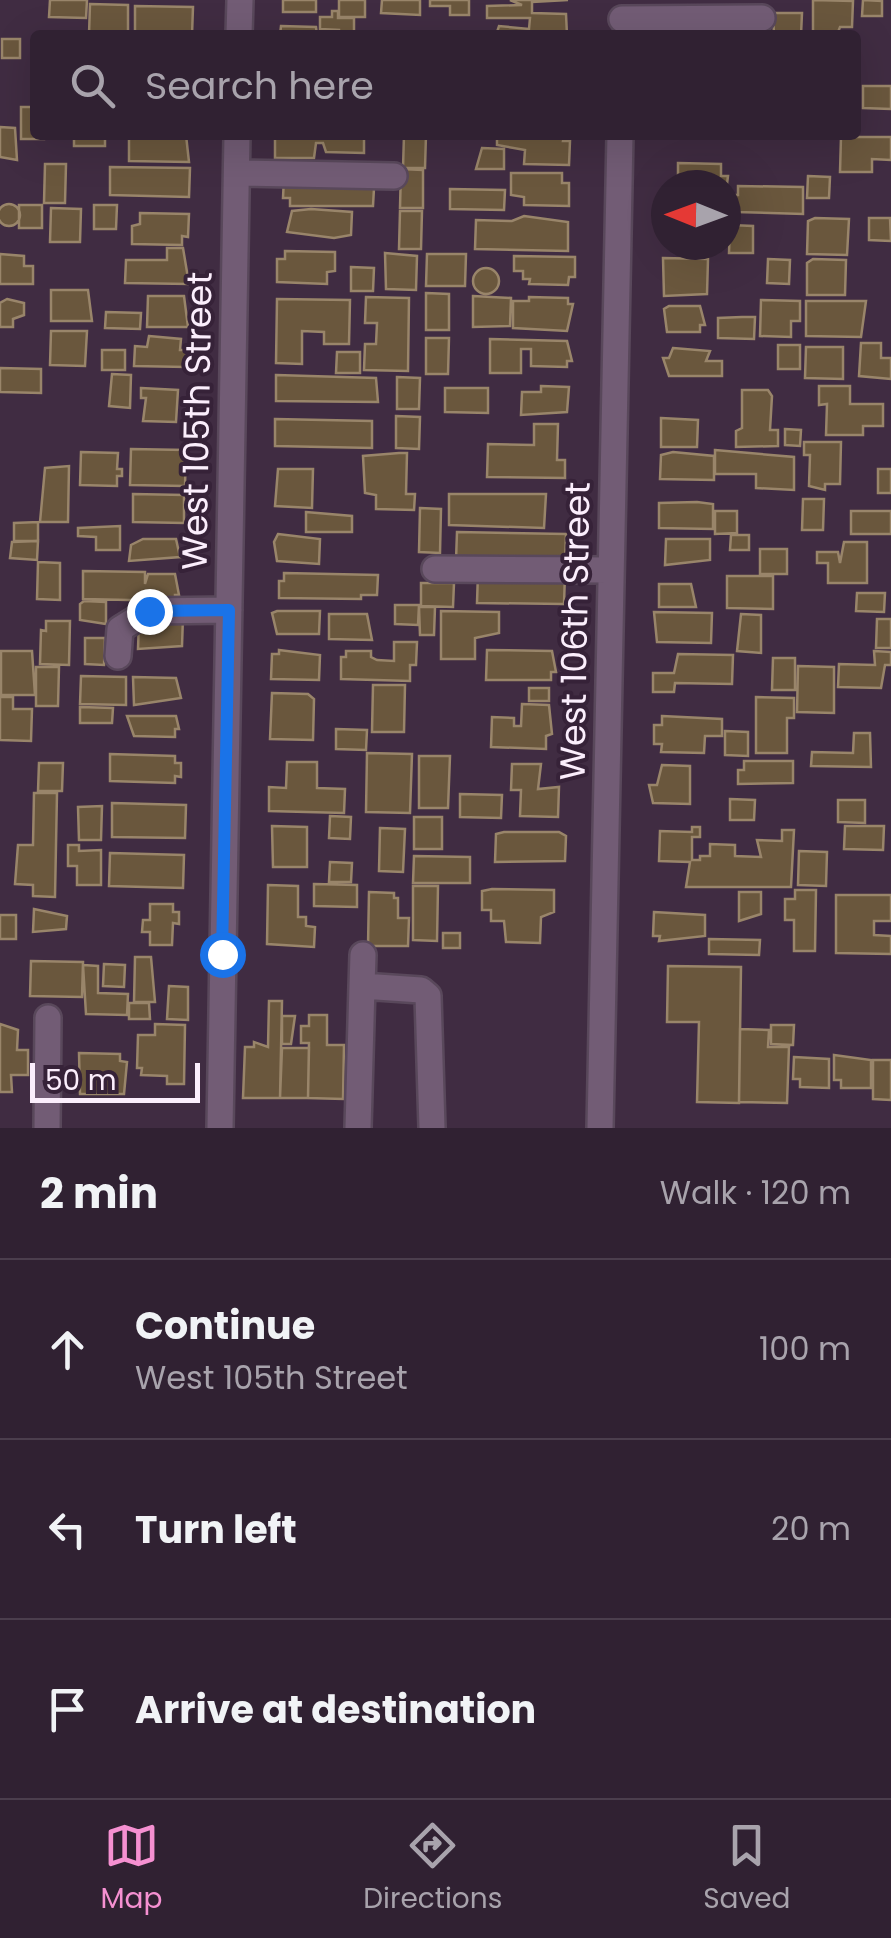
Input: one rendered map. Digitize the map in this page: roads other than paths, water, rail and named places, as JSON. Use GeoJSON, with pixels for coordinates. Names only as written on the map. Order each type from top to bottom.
{"type":"FeatureCollection","features":[{"type":"Feature","properties":{"kind":"street"},"geometry":{"type":"LineString","coordinates":[[239,30],[240,0]]}},
{"type":"Feature","properties":{"kind":"street"},"geometry":{"type":"LineString","coordinates":[[622,18],[762,18]]}},
{"type":"Feature","properties":{"kind":"street","name":"West 105th Street"},"geometry":{"type":"LineString","coordinates":[[220,1128],[237,140]]}},
{"type":"Feature","properties":{"kind":"street","name":"West 106th Street"},"geometry":{"type":"LineString","coordinates":[[600,1128],[620,140]]}},
{"type":"Feature","properties":{"kind":"street"},"geometry":{"type":"LineString","coordinates":[[236,173],[394,176]]}},
{"type":"Feature","properties":{"kind":"street"},"geometry":{"type":"LineString","coordinates":[[434,569],[611,570]]}},
{"type":"Feature","properties":{"kind":"street"},"geometry":{"type":"LineString","coordinates":[[118,656],[120,629],[149,611],[229,610]]}},
{"type":"Feature","properties":{"kind":"street"},"geometry":{"type":"LineString","coordinates":[[358,1128],[363,955]]}},
{"type":"Feature","properties":{"kind":"street"},"geometry":{"type":"LineString","coordinates":[[362,986],[420,990],[428,996],[432,1128]]}},
{"type":"Feature","properties":{"kind":"street"},"geometry":{"type":"LineString","coordinates":[[47,1128],[48,1018]]}}]}
